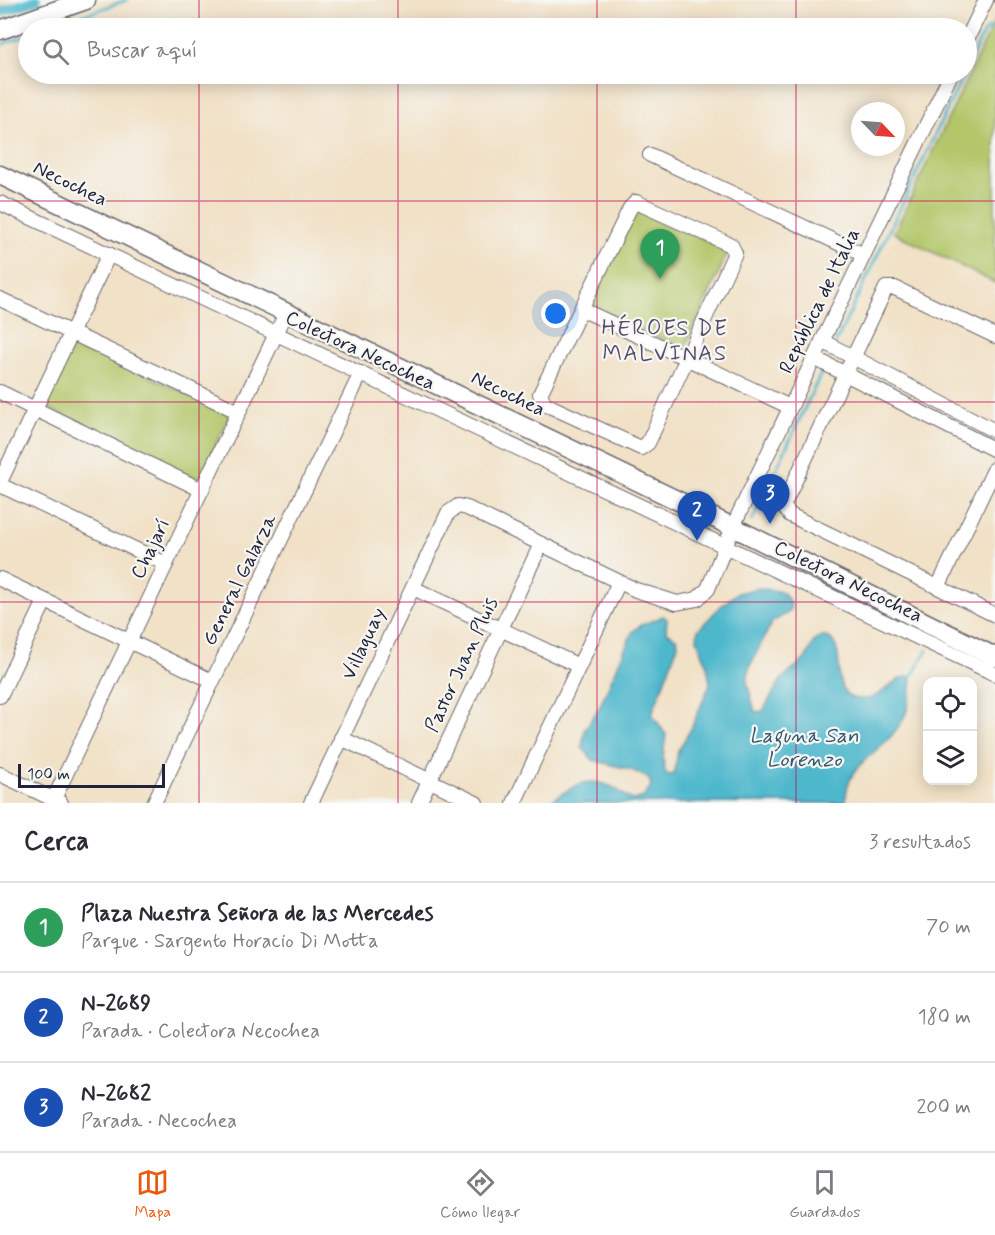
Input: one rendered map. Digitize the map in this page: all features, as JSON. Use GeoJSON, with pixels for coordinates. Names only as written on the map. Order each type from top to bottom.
{"type":"FeatureCollection","features":[{"type":"Feature","properties":{"kind":"main road"},"geometry":{"type":"LineString","coordinates":[[34,18],[86,0]]}},
{"type":"Feature","properties":{"kind":"main road"},"geometry":{"type":"LineString","coordinates":[[0,30],[18,24]]}},
{"type":"Feature","properties":{"kind":"main road","name":"Necochea"},"geometry":{"type":"LineString","coordinates":[[0,163],[735,522],[995,657]]}},
{"type":"Feature","properties":{"kind":"main road","name":"Necochea"},"geometry":{"type":"LineString","coordinates":[[0,175],[286,313],[995,643]]}},
{"type":"Feature","properties":{"kind":"street"},"geometry":{"type":"LineString","coordinates":[[977,18],[986,0]]}},
{"type":"Feature","properties":{"kind":"street","name":"República de Italia"},"geometry":{"type":"LineString","coordinates":[[458,506],[467,508],[619,582],[670,602],[691,602],[708,589],[735,522],[946,84]]}},
{"type":"Feature","properties":{"kind":"street"},"geometry":{"type":"LineString","coordinates":[[650,155],[864,255]]}},
{"type":"Feature","properties":{"kind":"street","name":"Colectora Necochea"},"geometry":{"type":"LineString","coordinates":[[0,202],[995,674]]}},
{"type":"Feature","properties":{"kind":"street"},"geometry":{"type":"LineString","coordinates":[[636,202],[730,245],[734,250],[734,258],[648,444],[644,447],[638,447],[595,428],[545,404],[540,399],[540,392],[581,309],[630,208],[636,202]]}},
{"type":"Feature","properties":{"kind":"street"},"geometry":{"type":"LineString","coordinates":[[109,254],[0,483],[166,564]]}},
{"type":"Feature","properties":{"kind":"street"},"geometry":{"type":"LineString","coordinates":[[995,336],[889,287],[882,293],[784,503],[784,509],[790,515],[995,615]]}},
{"type":"Feature","properties":{"kind":"street"},"geometry":{"type":"LineString","coordinates":[[0,299],[238,412]]}},
{"type":"Feature","properties":{"kind":"street"},"geometry":{"type":"LineString","coordinates":[[581,309],[790,407]]}},
{"type":"Feature","properties":{"kind":"street","name":"Chajarí"},"geometry":{"type":"LineString","coordinates":[[55,802],[129,641],[286,313]]}},
{"type":"Feature","properties":{"kind":"street"},"geometry":{"type":"LineString","coordinates":[[822,341],[995,431]]}},
{"type":"Feature","properties":{"kind":"street"},"geometry":{"type":"LineString","coordinates":[[814,358],[995,450]]}},
{"type":"Feature","properties":{"kind":"street","name":"General Galarza"},"geometry":{"type":"LineString","coordinates":[[154,803],[361,373]]}},
{"type":"Feature","properties":{"kind":"street"},"geometry":{"type":"LineString","coordinates":[[0,392],[202,490]]}},
{"type":"Feature","properties":{"kind":"street"},"geometry":{"type":"LineString","coordinates":[[938,587],[995,468]]}},
{"type":"Feature","properties":{"kind":"street","name":"Villaguay"},"geometry":{"type":"LineString","coordinates":[[311,803],[448,513],[458,506]]}},
{"type":"Feature","properties":{"kind":"street","name":"Pastor Juan Pluis"},"geometry":{"type":"LineString","coordinates":[[418,803],[542,544]]}},
{"type":"Feature","properties":{"kind":"street"},"geometry":{"type":"LineString","coordinates":[[0,579],[212,681]]}},
{"type":"Feature","properties":{"kind":"street"},"geometry":{"type":"LineString","coordinates":[[514,803],[619,582]]}},
{"type":"Feature","properties":{"kind":"street"},"geometry":{"type":"LineString","coordinates":[[412,588],[579,666]]}},
{"type":"Feature","properties":{"kind":"street"},"geometry":{"type":"LineString","coordinates":[[0,696],[45,601]]}},
{"type":"Feature","properties":{"kind":"street"},"geometry":{"type":"LineString","coordinates":[[341,738],[476,803]]}},
{"type":"Feature","properties":{"kind":"street"},"geometry":{"type":"LineString","coordinates":[[0,774],[55,802]]}},
{"type":"Feature","properties":{"kind":"green space"},"geometry":{"type":"Polygon","coordinates":[[[995,20],[995,283],[894,233],[965,84],[977,84],[977,58],[995,20]]]}},
{"type":"Feature","properties":{"kind":"green space"},"geometry":{"type":"Polygon","coordinates":[[[636,209],[724,248],[728,252],[685,347],[679,347],[598,310],[592,304],[636,209]]]}},
{"type":"Feature","properties":{"kind":"green space"},"geometry":{"type":"Polygon","coordinates":[[[76,343],[226,412],[229,417],[201,477],[191,477],[48,408],[46,401],[72,346],[76,343]]]}},
{"type":"Feature","properties":{"kind":"water","name":"Laguna San Lorenzo"},"geometry":{"type":"Polygon","coordinates":[[[759,588],[783,592],[791,604],[789,612],[772,622],[749,668],[747,682],[755,712],[763,711],[780,681],[805,659],[814,641],[822,636],[831,639],[835,646],[838,653],[841,685],[850,697],[870,698],[896,681],[912,676],[911,694],[905,716],[895,732],[858,767],[851,777],[846,803],[548,803],[579,784],[587,782],[604,784],[634,800],[644,797],[651,786],[649,779],[632,770],[593,760],[582,747],[585,729],[599,708],[632,633],[643,624],[663,616],[667,619],[666,631],[677,639],[678,645],[652,714],[666,735],[663,758],[665,772],[669,775],[674,774],[678,751],[691,729],[710,684],[707,665],[697,639],[698,630],[737,593],[759,588]]]}},
{"type":"Feature","properties":{"kind":"waterway"},"geometry":{"type":"LineString","coordinates":[[0,12],[36,0]]}},
{"type":"Feature","properties":{"kind":"waterway"},"geometry":{"type":"LineString","coordinates":[[76,18],[127,0]]}},
{"type":"Feature","properties":{"kind":"waterway"},"geometry":{"type":"LineString","coordinates":[[977,46],[988,28],[995,30]]}},
{"type":"Feature","properties":{"kind":"waterway"},"geometry":{"type":"LineString","coordinates":[[0,45],[18,39]]}},
{"type":"Feature","properties":{"kind":"waterway"},"geometry":{"type":"LineString","coordinates":[[836,342],[959,84]]}},
{"type":"Feature","properties":{"kind":"waterway"},"geometry":{"type":"LineString","coordinates":[[752,521],[823,369]]}},
{"type":"Feature","properties":{"kind":"waterway"},"geometry":{"type":"LineString","coordinates":[[912,676],[927,650]]}},
{"type":"Feature","properties":{"kind":"place","name":"Plaza Nuestra Señora de las Mercedes"},"geometry":{"type":"Point","coordinates":[660,279]}},
{"type":"Feature","properties":{"kind":"place","name":"N-2682"},"geometry":{"type":"Point","coordinates":[770,524]}},
{"type":"Feature","properties":{"kind":"place","name":"N-2689"},"geometry":{"type":"Point","coordinates":[697,541]}},
{"type":"Feature","properties":{"kind":"district","name":"HÉROES DE MALVINAS"},"geometry":{"type":"Point","coordinates":[665,342]}}]}
